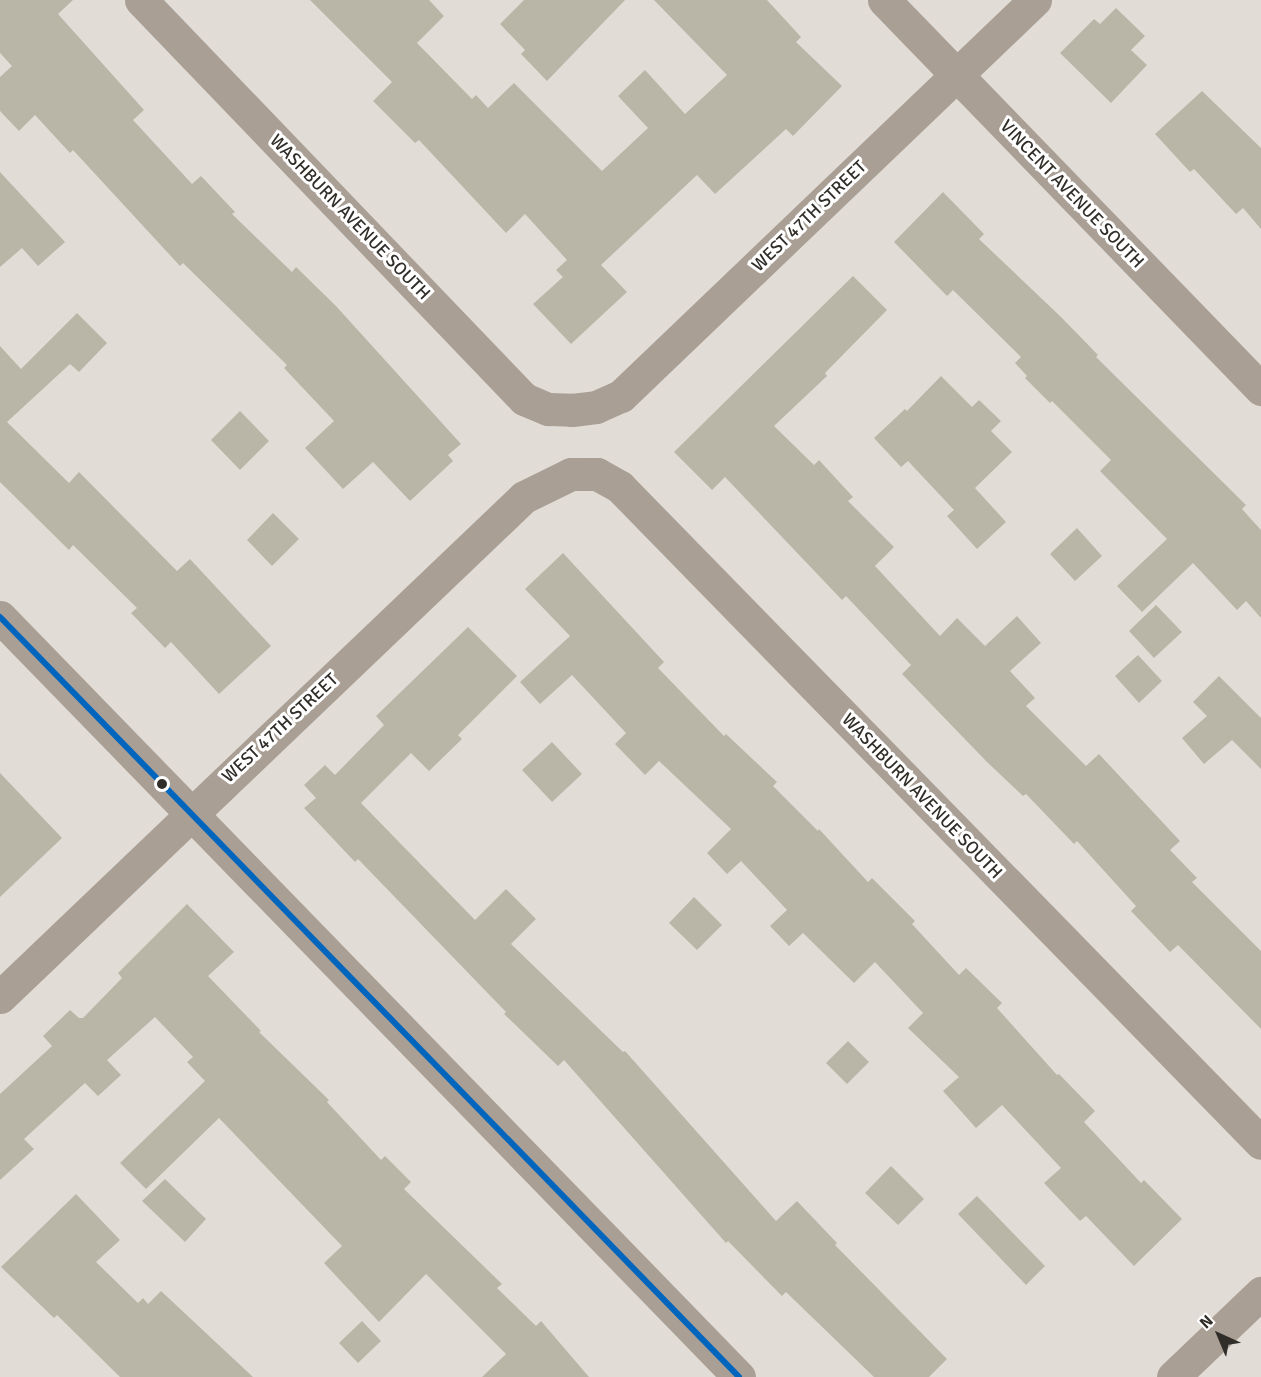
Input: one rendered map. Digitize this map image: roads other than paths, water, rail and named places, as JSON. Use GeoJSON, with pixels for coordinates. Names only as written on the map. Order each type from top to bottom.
{"type":"FeatureCollection","features":[{"type":"Feature","properties":{"kind":"street","name":"WASHBURN AVENUE SOUTH"},"geometry":{"type":"LineString","coordinates":[[141,0],[524,399],[548,408],[572,410]]}},
{"type":"Feature","properties":{"kind":"street","name":"VINCENT AVENUE SOUTH"},"geometry":{"type":"LineString","coordinates":[[884,0],[1261,389]]}},
{"type":"Feature","properties":{"kind":"street","name":"WEST 47TH STREET"},"geometry":{"type":"LineString","coordinates":[[572,410],[596,407],[621,396],[1035,0]]}},
{"type":"Feature","properties":{"kind":"street","name":"WASHBURN AVENUE SOUTH"},"geometry":{"type":"LineString","coordinates":[[571,474],[597,474],[620,487],[1261,1143]]}},
{"type":"Feature","properties":{"kind":"street","name":"WEST 47TH STREET"},"geometry":{"type":"LineString","coordinates":[[0,997],[190,813],[524,497],[571,474]]}},
{"type":"Feature","properties":{"kind":"street"},"geometry":{"type":"LineString","coordinates":[[0,617],[739,1377]]}},
{"type":"Feature","properties":{"kind":"street"},"geometry":{"type":"LineString","coordinates":[[1173,1377],[1261,1293]]}}]}
